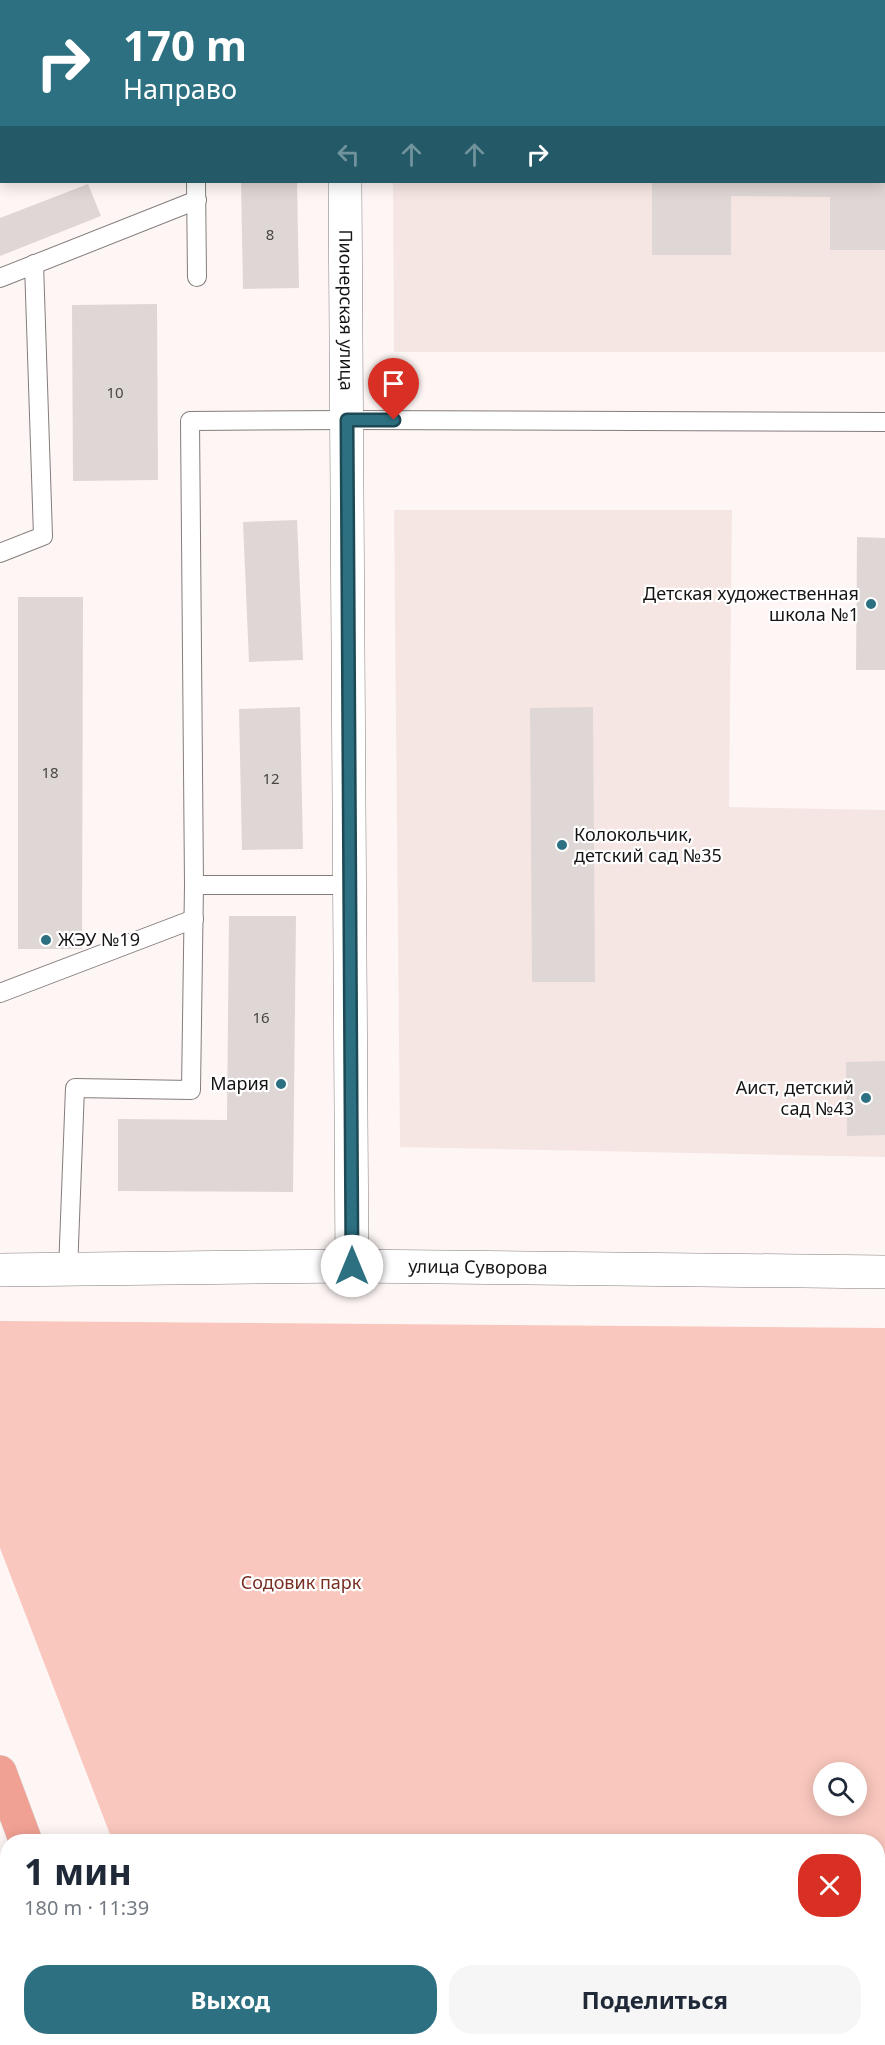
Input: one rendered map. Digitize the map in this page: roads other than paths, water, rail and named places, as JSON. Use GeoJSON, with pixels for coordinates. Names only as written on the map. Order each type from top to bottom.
{"type":"FeatureCollection","features":[{"type":"Feature","properties":{"kind":"main road"},"geometry":{"type":"LineString","coordinates":[[0,1772],[23,1834]]}},
{"type":"Feature","properties":{"kind":"street","name":"Пионерская улица"},"geometry":{"type":"LineString","coordinates":[[345,183],[352,1266]]}},
{"type":"Feature","properties":{"kind":"street","name":"улица Суворова"},"geometry":{"type":"LineString","coordinates":[[0,1270],[352,1266],[885,1272]]}},
{"type":"Feature","properties":{"kind":"lane"},"geometry":{"type":"LineString","coordinates":[[196,183],[197,277]]}},
{"type":"Feature","properties":{"kind":"lane"},"geometry":{"type":"LineString","coordinates":[[0,278],[196,200]]}},
{"type":"Feature","properties":{"kind":"lane"},"geometry":{"type":"LineString","coordinates":[[0,554],[43,536],[34,264]]}},
{"type":"Feature","properties":{"kind":"lane"},"geometry":{"type":"LineString","coordinates":[[68,1271],[75,1088],[191,1090],[194,885],[190,421],[885,422]]}},
{"type":"Feature","properties":{"kind":"lane"},"geometry":{"type":"LineString","coordinates":[[194,885],[351,885]]}},
{"type":"Feature","properties":{"kind":"lane"},"geometry":{"type":"LineString","coordinates":[[0,993],[194,919]]}},
{"type":"Feature","properties":{"kind":"place","name":"Детская художественная школа №1"},"geometry":{"type":"Point","coordinates":[871,604]}},
{"type":"Feature","properties":{"kind":"place","name":"Колокольчик, детский сад №35"},"geometry":{"type":"Point","coordinates":[562,845]}},
{"type":"Feature","properties":{"kind":"place","name":"ЖЭУ №19"},"geometry":{"type":"Point","coordinates":[46,940]}},
{"type":"Feature","properties":{"kind":"place","name":"Мария"},"geometry":{"type":"Point","coordinates":[281,1084]}},
{"type":"Feature","properties":{"kind":"place","name":"Аист, детский сад №43"},"geometry":{"type":"Point","coordinates":[866,1098]}},
{"type":"Feature","properties":{"kind":"park label","name":"Содовик парк"},"geometry":{"type":"Point","coordinates":[301,1583]}}]}
